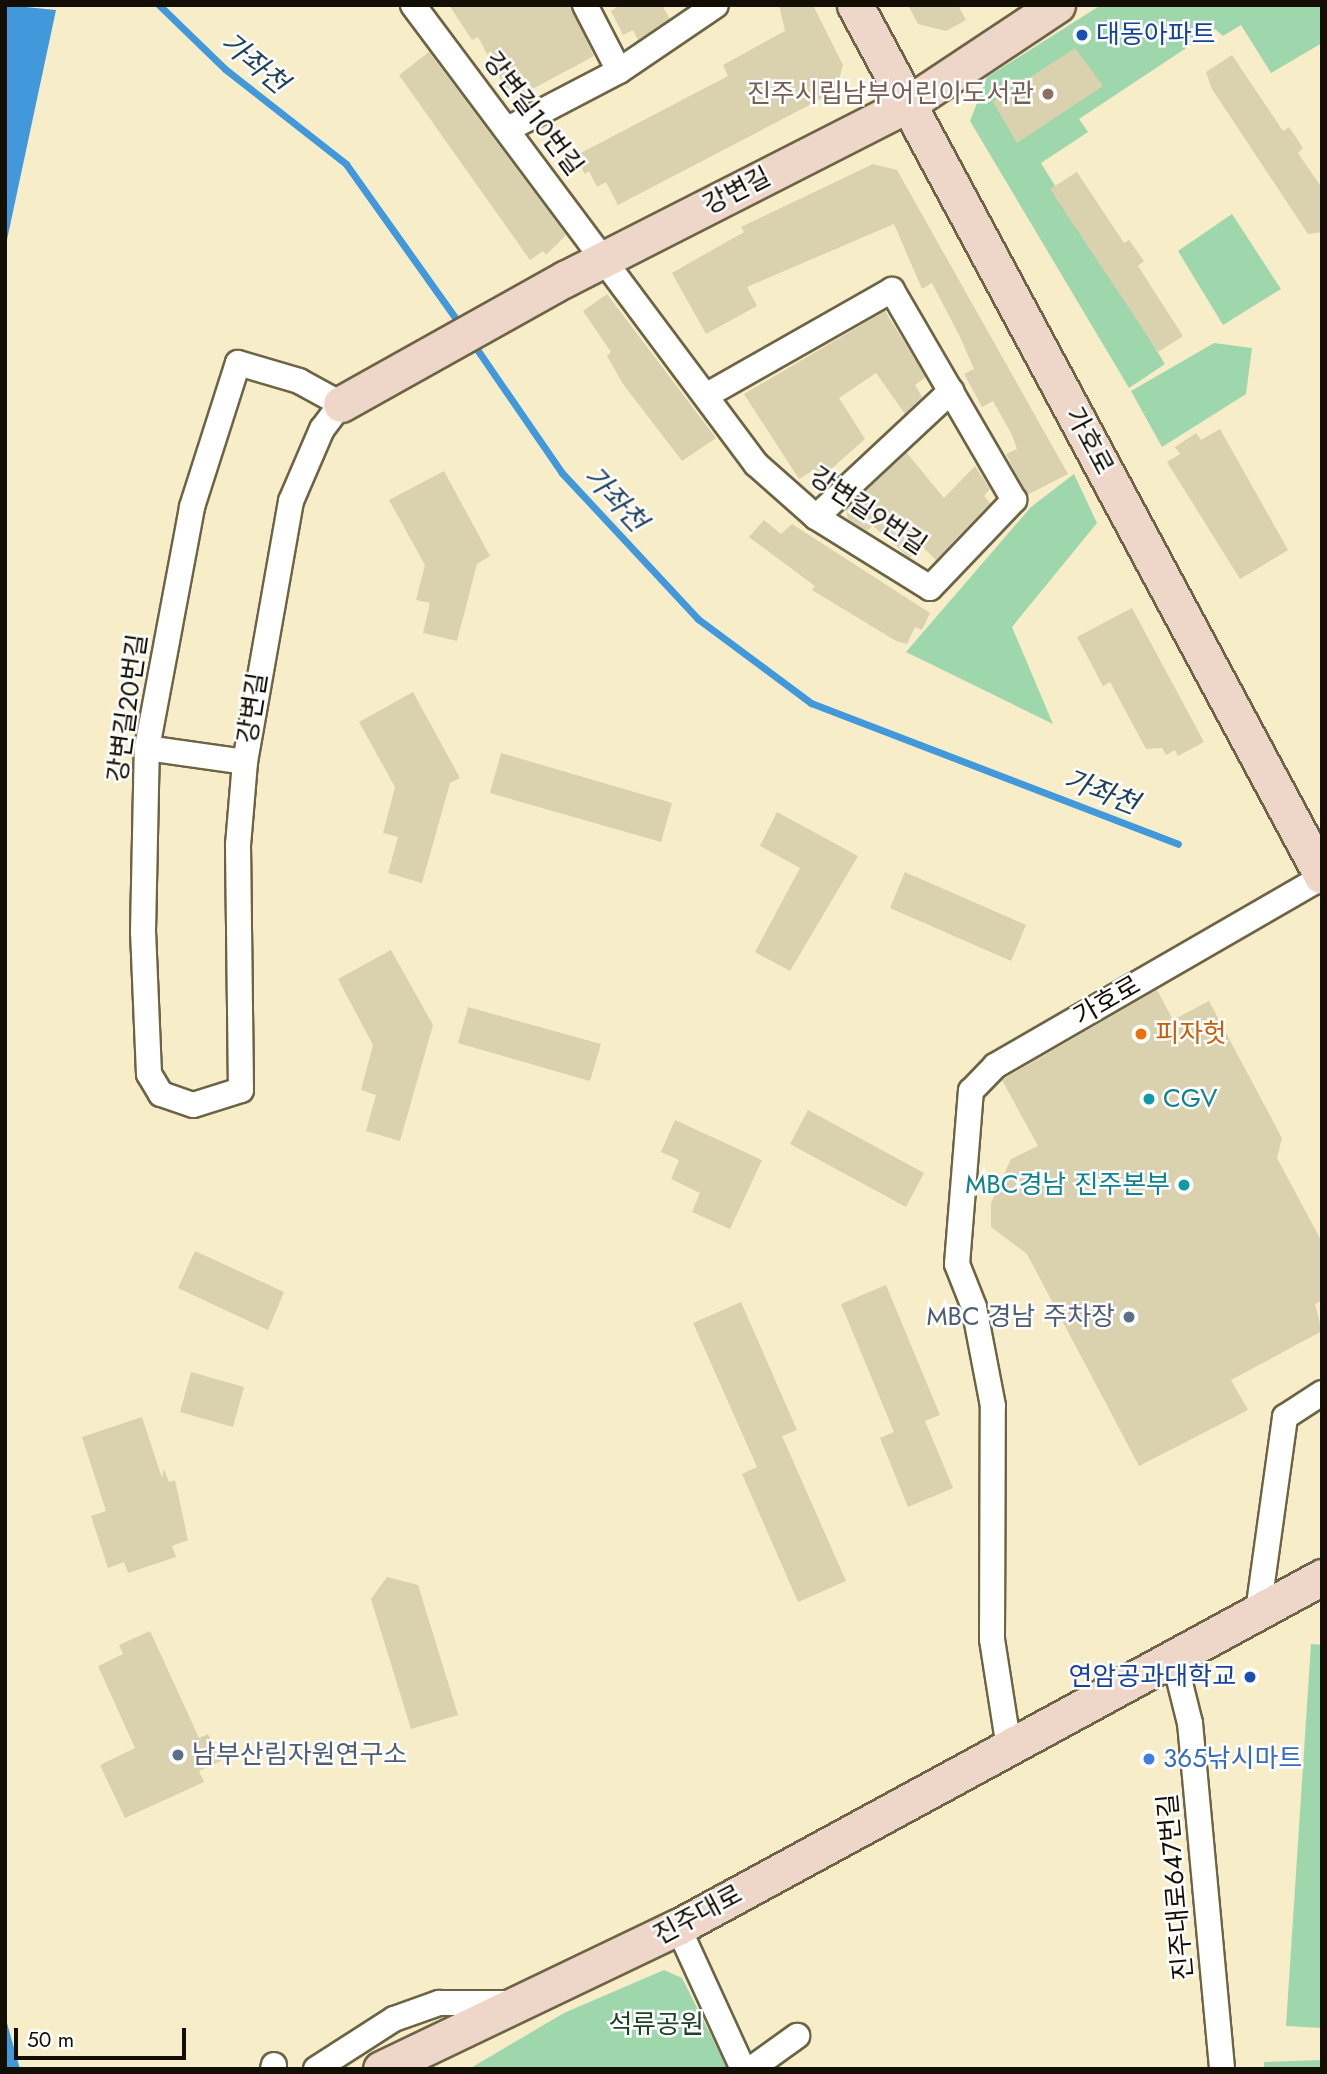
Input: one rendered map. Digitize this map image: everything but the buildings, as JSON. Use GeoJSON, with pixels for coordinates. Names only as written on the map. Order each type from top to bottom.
{"type":"FeatureCollection","features":[{"type":"Feature","properties":{"kind":"street","name":"강변길10번길"},"geometry":{"type":"LineString","coordinates":[[414,5],[605,258]]}},
{"type":"Feature","properties":{"kind":"street"},"geometry":{"type":"LineString","coordinates":[[585,5],[619,71]]}},
{"type":"Feature","properties":{"kind":"street"},"geometry":{"type":"LineString","coordinates":[[508,129],[619,71],[716,5]]}},
{"type":"Feature","properties":{"kind":"street","name":"가호로"},"geometry":{"type":"LineString","coordinates":[[855,5],[1322,877],[995,1066],[971,1091],[957,1264],[974,1307],[993,1406],[992,1639],[1009,1748]]}},
{"type":"Feature","properties":{"kind":"street","name":"강변길"},"geometry":{"type":"LineString","coordinates":[[240,1090],[238,845],[245,762],[291,501],[322,429],[341,404],[396,372],[605,258],[908,104],[1057,5]]}},
{"type":"Feature","properties":{"kind":"street","name":"강변길9번길"},"geometry":{"type":"LineString","coordinates":[[605,258],[709,394],[756,464],[816,517],[930,588],[1014,500],[892,290],[709,394]]}},
{"type":"Feature","properties":{"kind":"street","name":"강변길20번길"},"geometry":{"type":"LineString","coordinates":[[240,1090],[193,1105],[161,1094],[149,1074],[143,932],[147,748],[191,507],[238,363],[299,381],[341,404]]}},
{"type":"Feature","properties":{"kind":"street"},"geometry":{"type":"LineString","coordinates":[[816,517],[951,391]]}},
{"type":"Feature","properties":{"kind":"street"},"geometry":{"type":"LineString","coordinates":[[147,748],[245,762]]}},
{"type":"Feature","properties":{"kind":"street"},"geometry":{"type":"LineString","coordinates":[[1258,1612],[1285,1417],[1322,1394]]}},
{"type":"Feature","properties":{"kind":"street","name":"진주대로"},"geometry":{"type":"LineString","coordinates":[[381,2069],[678,1927],[1322,1577]]}},
{"type":"Feature","properties":{"kind":"street","name":"진주대로647번길"},"geometry":{"type":"LineString","coordinates":[[1174,1659],[1190,1723],[1222,2069]]}},
{"type":"Feature","properties":{"kind":"street"},"geometry":{"type":"LineString","coordinates":[[678,1927],[743,2069]]}},
{"type":"Feature","properties":{"kind":"street"},"geometry":{"type":"LineString","coordinates":[[316,2069],[394,2019],[439,2003],[520,2003]]}},
{"type":"Feature","properties":{"kind":"street"},"geometry":{"type":"LineString","coordinates":[[751,2069],[797,2036]]}},
{"type":"Feature","properties":{"kind":"green space"},"geometry":{"type":"Polygon","coordinates":[[[1101,5],[1322,5],[1322,43],[1271,73],[1241,25],[1223,36],[1215,29],[1079,119],[1088,132],[1041,163],[1165,364],[1129,388],[970,121],[987,77],[1101,5]]]}},
{"type":"Feature","properties":{"kind":"green space"},"geometry":{"type":"Polygon","coordinates":[[[1232,214],[1281,289],[1223,325],[1178,251],[1232,214]]]}},
{"type":"Feature","properties":{"kind":"green space"},"geometry":{"type":"Polygon","coordinates":[[[1214,343],[1252,348],[1246,394],[1162,447],[1131,391],[1214,343]]]}},
{"type":"Feature","properties":{"kind":"green space"},"geometry":{"type":"Polygon","coordinates":[[[1074,474],[1097,523],[1012,627],[1053,724],[906,652],[1031,507],[1074,474]]]}},
{"type":"Feature","properties":{"kind":"green space"},"geometry":{"type":"Polygon","coordinates":[[[1311,1644],[1322,1645],[1322,2028],[1286,2026],[1311,1644]]]}},
{"type":"Feature","properties":{"kind":"green space","name":"석류공원"},"geometry":{"type":"Polygon","coordinates":[[[664,1970],[682,1978],[728,2069],[469,2069],[564,2013],[664,1970]]]}},
{"type":"Feature","properties":{"kind":"green space"},"geometry":{"type":"Polygon","coordinates":[[[1322,2060],[1322,2069],[1264,2069],[1264,2062],[1322,2060]]]}},
{"type":"Feature","properties":{"kind":"water"},"geometry":{"type":"Polygon","coordinates":[[[5,5],[56,10],[5,249],[5,5]]]}},
{"type":"Feature","properties":{"kind":"water"},"geometry":{"type":"Polygon","coordinates":[[[5,2016],[20,2069],[5,2069],[5,2016]]]}},
{"type":"Feature","properties":{"kind":"waterway","name":"가좌천"},"geometry":{"type":"LineString","coordinates":[[159,5],[225,69],[346,164],[461,326]]}},
{"type":"Feature","properties":{"kind":"waterway","name":"가좌천"},"geometry":{"type":"LineString","coordinates":[[472,342],[562,473],[698,619],[811,703],[1178,844]]}},
{"type":"Feature","properties":{"kind":"place","name":"대동아파트"},"geometry":{"type":"Point","coordinates":[1082,35]}},
{"type":"Feature","properties":{"kind":"place","name":"진주시립남부어린이도서관"},"geometry":{"type":"Point","coordinates":[1048,94]}},
{"type":"Feature","properties":{"kind":"place","name":"피자헛"},"geometry":{"type":"Point","coordinates":[1141,1034]}},
{"type":"Feature","properties":{"kind":"place","name":"CGV"},"geometry":{"type":"Point","coordinates":[1149,1099]}},
{"type":"Feature","properties":{"kind":"place","name":"MBC경남 진주본부"},"geometry":{"type":"Point","coordinates":[1184,1185]}},
{"type":"Feature","properties":{"kind":"place","name":"MBC 경남 주차장"},"geometry":{"type":"Point","coordinates":[1129,1317]}},
{"type":"Feature","properties":{"kind":"place","name":"연암공과대학교"},"geometry":{"type":"Point","coordinates":[1250,1677]}},
{"type":"Feature","properties":{"kind":"place","name":"남부산림자원연구소"},"geometry":{"type":"Point","coordinates":[178,1755]}},
{"type":"Feature","properties":{"kind":"place","name":"365낚시마트"},"geometry":{"type":"Point","coordinates":[1149,1759]}}]}
